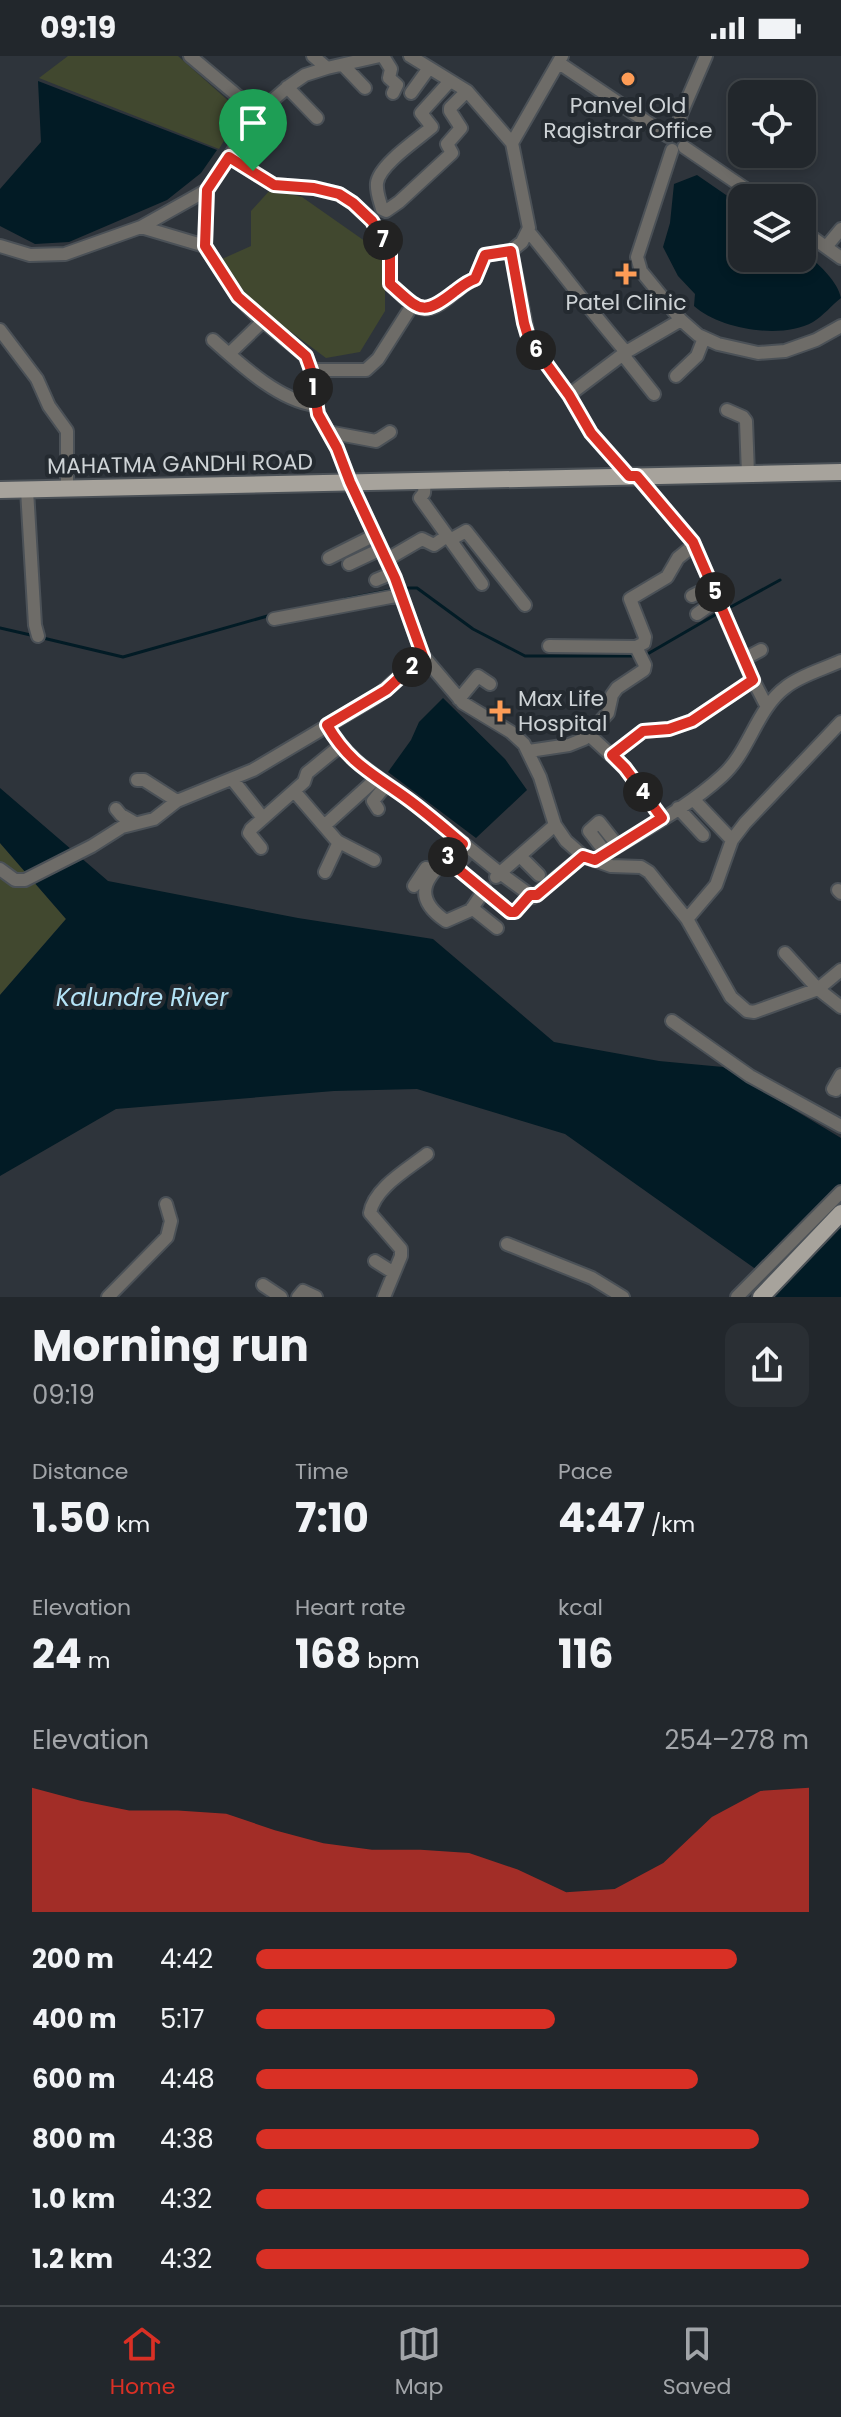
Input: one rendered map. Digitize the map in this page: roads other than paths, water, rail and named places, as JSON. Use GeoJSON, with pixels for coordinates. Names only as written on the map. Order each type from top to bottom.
{"type":"FeatureCollection","features":[{"type":"Feature","properties":{"kind":"main road","name":"MAHATMA GANDHI ROAD"},"geometry":{"type":"LineString","coordinates":[[0,490],[841,472]]}},
{"type":"Feature","properties":{"kind":"main road"},"geometry":{"type":"LineString","coordinates":[[761,1297],[841,1213]]}},
{"type":"Feature","properties":{"kind":"street"},"geometry":{"type":"LineString","coordinates":[[190,56],[260,111]]}},
{"type":"Feature","properties":{"kind":"street"},"geometry":{"type":"LineString","coordinates":[[313,56],[327,68]]}},
{"type":"Feature","properties":{"kind":"street"},"geometry":{"type":"LineString","coordinates":[[0,246],[30,255],[65,254],[141,227],[207,190],[260,111],[305,75],[381,56],[391,69],[389,78],[397,85],[393,93]]}},
{"type":"Feature","properties":{"kind":"street"},"geometry":{"type":"LineString","coordinates":[[410,56],[467,91],[512,143],[529,232],[654,394]]}},
{"type":"Feature","properties":{"kind":"street"},"geometry":{"type":"LineString","coordinates":[[672,134],[706,56]]}},
{"type":"Feature","properties":{"kind":"street"},"geometry":{"type":"LineString","coordinates":[[512,143],[560,59],[672,134],[685,137],[637,257],[641,271],[681,320],[704,338],[746,351],[772,353],[807,344],[841,326]]}},
{"type":"Feature","properties":{"kind":"street"},"geometry":{"type":"LineString","coordinates":[[343,65],[365,88]]}},
{"type":"Feature","properties":{"kind":"street"},"geometry":{"type":"LineString","coordinates":[[411,93],[429,68]]}},
{"type":"Feature","properties":{"kind":"street"},"geometry":{"type":"LineString","coordinates":[[432,127],[380,174],[377,186],[381,205],[386,211],[452,153],[447,144],[421,113],[450,81]]}},
{"type":"Feature","properties":{"kind":"street"},"geometry":{"type":"LineString","coordinates":[[287,87],[317,118]]}},
{"type":"Feature","properties":{"kind":"street"},"geometry":{"type":"LineString","coordinates":[[447,144],[461,128],[450,108],[467,91]]}},
{"type":"Feature","properties":{"kind":"street"},"geometry":{"type":"LineString","coordinates":[[678,149],[736,184]]}},
{"type":"Feature","properties":{"kind":"street"},"geometry":{"type":"LineString","coordinates":[[229,157],[274,185],[314,188],[339,194],[361,210],[372,221],[390,253],[390,284],[421,309],[431,309],[466,282],[475,279],[485,255],[511,251],[529,232]]}},
{"type":"Feature","properties":{"kind":"street"},"geometry":{"type":"LineString","coordinates":[[207,190],[205,246],[238,297],[306,356],[315,405],[394,577],[423,656],[459,699],[511,732],[529,751],[555,825],[566,841],[601,854],[620,868],[645,868],[687,919],[731,997],[747,1011],[754,1012],[818,989],[841,970]]}},
{"type":"Feature","properties":{"kind":"street"},"geometry":{"type":"LineString","coordinates":[[361,210],[381,205]]}},
{"type":"Feature","properties":{"kind":"street"},"geometry":{"type":"LineString","coordinates":[[141,227],[205,246]]}},
{"type":"Feature","properties":{"kind":"street"},"geometry":{"type":"LineString","coordinates":[[826,247],[841,229]]}},
{"type":"Feature","properties":{"kind":"street"},"geometry":{"type":"LineString","coordinates":[[816,240],[841,258]]}},
{"type":"Feature","properties":{"kind":"street"},"geometry":{"type":"LineString","coordinates":[[511,251],[529,340],[569,395],[591,433],[694,545],[767,707]]}},
{"type":"Feature","properties":{"kind":"street"},"geometry":{"type":"LineString","coordinates":[[311,370],[366,370],[378,359],[413,304]]}},
{"type":"Feature","properties":{"kind":"street"},"geometry":{"type":"LineString","coordinates":[[569,395],[625,354],[681,320]]}},
{"type":"Feature","properties":{"kind":"street"},"geometry":{"type":"LineString","coordinates":[[230,353],[263,321]]}},
{"type":"Feature","properties":{"kind":"street"},"geometry":{"type":"LineString","coordinates":[[0,330],[37,379],[49,406],[67,431],[67,489]]}},
{"type":"Feature","properties":{"kind":"street"},"geometry":{"type":"LineString","coordinates":[[676,376],[697,356],[704,338]]}},
{"type":"Feature","properties":{"kind":"street"},"geometry":{"type":"LineString","coordinates":[[213,340],[278,392],[299,403],[315,405]]}},
{"type":"Feature","properties":{"kind":"street"},"geometry":{"type":"LineString","coordinates":[[727,410],[746,421],[748,474]]}},
{"type":"Feature","properties":{"kind":"street"},"geometry":{"type":"LineString","coordinates":[[328,432],[376,441],[390,432]]}},
{"type":"Feature","properties":{"kind":"street"},"geometry":{"type":"LineString","coordinates":[[425,480],[424,493],[420,498],[482,584]]}},
{"type":"Feature","properties":{"kind":"street"},"geometry":{"type":"LineString","coordinates":[[27,490],[38,636]]}},
{"type":"Feature","properties":{"kind":"street"},"geometry":{"type":"LineString","coordinates":[[349,564],[384,555],[422,539],[434,545],[466,531],[525,605]]}},
{"type":"Feature","properties":{"kind":"street"},"geometry":{"type":"LineString","coordinates":[[329,558],[375,535]]}},
{"type":"Feature","properties":{"kind":"street"},"geometry":{"type":"LineString","coordinates":[[549,646],[637,648],[644,643],[645,637],[630,599],[667,577],[678,558],[694,545]]}},
{"type":"Feature","properties":{"kind":"street"},"geometry":{"type":"LineString","coordinates":[[376,580],[394,577]]}},
{"type":"Feature","properties":{"kind":"street"},"geometry":{"type":"LineString","coordinates":[[692,596],[712,586]]}},
{"type":"Feature","properties":{"kind":"street"},"geometry":{"type":"LineString","coordinates":[[274,619],[401,595]]}},
{"type":"Feature","properties":{"kind":"street"},"geometry":{"type":"LineString","coordinates":[[697,614],[722,608]]}},
{"type":"Feature","properties":{"kind":"street"},"geometry":{"type":"LineString","coordinates":[[529,751],[569,745],[584,739],[608,713],[617,688],[644,670],[645,665],[637,648]]}},
{"type":"Feature","properties":{"kind":"street"},"geometry":{"type":"LineString","coordinates":[[744,659],[761,650]]}},
{"type":"Feature","properties":{"kind":"street"},"geometry":{"type":"LineString","coordinates":[[0,869],[15,880],[25,880],[122,827],[154,819],[177,801],[263,764],[386,690],[423,656]]}},
{"type":"Feature","properties":{"kind":"street"},"geometry":{"type":"LineString","coordinates":[[414,886],[434,860],[461,855],[530,895],[537,895],[693,799],[722,777],[735,762],[767,707],[789,684],[841,661]]}},
{"type":"Feature","properties":{"kind":"street"},"geometry":{"type":"LineString","coordinates":[[459,699],[478,676],[490,684]]}},
{"type":"Feature","properties":{"kind":"street"},"geometry":{"type":"LineString","coordinates":[[612,755],[643,731],[669,729],[692,721],[753,680]]}},
{"type":"Feature","properties":{"kind":"street"},"geometry":{"type":"LineString","coordinates":[[687,919],[716,885],[732,840],[745,823],[841,722]]}},
{"type":"Feature","properties":{"kind":"street"},"geometry":{"type":"LineString","coordinates":[[327,725],[340,746],[461,855],[485,890],[510,912],[515,912],[530,895]]}},
{"type":"Feature","properties":{"kind":"street"},"geometry":{"type":"LineString","coordinates":[[588,734],[625,768],[662,818]]}},
{"type":"Feature","properties":{"kind":"street"},"geometry":{"type":"LineString","coordinates":[[261,848],[249,833],[304,782],[307,773],[340,746]]}},
{"type":"Feature","properties":{"kind":"street"},"geometry":{"type":"LineString","coordinates":[[232,779],[263,818]]}},
{"type":"Feature","properties":{"kind":"street"},"geometry":{"type":"LineString","coordinates":[[137,780],[144,780],[177,801]]}},
{"type":"Feature","properties":{"kind":"street"},"geometry":{"type":"LineString","coordinates":[[378,809],[373,801],[381,782]]}},
{"type":"Feature","properties":{"kind":"street"},"geometry":{"type":"LineString","coordinates":[[324,826],[381,782]]}},
{"type":"Feature","properties":{"kind":"street"},"geometry":{"type":"LineString","coordinates":[[294,791],[339,842],[374,860]]}},
{"type":"Feature","properties":{"kind":"street"},"geometry":{"type":"LineString","coordinates":[[693,799],[732,840]]}},
{"type":"Feature","properties":{"kind":"street"},"geometry":{"type":"LineString","coordinates":[[678,808],[703,835]]}},
{"type":"Feature","properties":{"kind":"street"},"geometry":{"type":"LineString","coordinates":[[116,809],[135,823]]}},
{"type":"Feature","properties":{"kind":"street"},"geometry":{"type":"LineString","coordinates":[[499,876],[555,825]]}},
{"type":"Feature","properties":{"kind":"street"},"geometry":{"type":"LineString","coordinates":[[325,872],[339,842]]}},
{"type":"Feature","properties":{"kind":"street"},"geometry":{"type":"LineString","coordinates":[[461,855],[427,879],[424,894],[428,903],[446,921],[472,908],[485,890]]}},
{"type":"Feature","properties":{"kind":"street"},"geometry":{"type":"LineString","coordinates":[[520,856],[539,875]]}},
{"type":"Feature","properties":{"kind":"street"},"geometry":{"type":"LineString","coordinates":[[472,908],[497,928]]}},
{"type":"Feature","properties":{"kind":"street"},"geometry":{"type":"LineString","coordinates":[[785,953],[818,989],[841,1007]]}},
{"type":"Feature","properties":{"kind":"street"},"geometry":{"type":"LineString","coordinates":[[672,1021],[750,1076],[841,1126]]}},
{"type":"Feature","properties":{"kind":"street"},"geometry":{"type":"LineString","coordinates":[[841,1075],[833,1089],[836,1090],[841,1083]]}},
{"type":"Feature","properties":{"kind":"street"},"geometry":{"type":"LineString","coordinates":[[384,1297],[401,1249],[375,1221],[370,1213],[372,1204],[378,1194],[427,1154]]}},
{"type":"Feature","properties":{"kind":"street"},"geometry":{"type":"LineString","coordinates":[[737,1297],[841,1192]]}},
{"type":"Feature","properties":{"kind":"street"},"geometry":{"type":"LineString","coordinates":[[108,1297],[167,1237],[171,1221],[166,1204]]}},
{"type":"Feature","properties":{"kind":"street"},"geometry":{"type":"LineString","coordinates":[[507,1244],[592,1278],[623,1297]]}},
{"type":"Feature","properties":{"kind":"street"},"geometry":{"type":"LineString","coordinates":[[375,1261],[394,1273]]}},
{"type":"Feature","properties":{"kind":"street"},"geometry":{"type":"LineString","coordinates":[[263,1285],[281,1297]]}},
{"type":"Feature","properties":{"kind":"street"},"geometry":{"type":"LineString","coordinates":[[298,1297],[303,1291],[316,1297]]}},
{"type":"Feature","properties":{"kind":"water"},"geometry":{"type":"Polygon","coordinates":[[[38,81],[217,150],[201,173],[167,200],[69,242],[35,244],[0,226],[0,189],[41,142],[38,81]]]}},
{"type":"Feature","properties":{"kind":"water"},"geometry":{"type":"Polygon","coordinates":[[[697,175],[728,196],[728,272],[816,272],[816,263],[831,278],[841,298],[813,322],[785,330],[735,326],[705,314],[694,306],[695,294],[678,276],[663,247],[670,223],[674,184],[697,175]]]}},
{"type":"Feature","properties":{"kind":"water"},"geometry":{"type":"Polygon","coordinates":[[[443,698],[505,759],[527,790],[476,838],[388,772],[411,740],[419,722],[443,698]]]}},
{"type":"Feature","properties":{"kind":"water","name":"Kalundre River"},"geometry":{"type":"Polygon","coordinates":[[[0,788],[108,881],[298,918],[433,939],[554,1042],[659,1061],[723,1067],[841,1138],[841,1297],[755,1297],[757,1270],[565,1134],[417,1089],[334,1091],[116,1109],[0,1176],[0,995],[66,919],[0,843],[0,788]]]}},
{"type":"Feature","properties":{"kind":"waterway"},"geometry":{"type":"LineString","coordinates":[[727,609],[780,580]]}},
{"type":"Feature","properties":{"kind":"waterway"},"geometry":{"type":"LineString","coordinates":[[404,588],[417,588],[473,629],[525,656],[636,656]]}},
{"type":"Feature","properties":{"kind":"waterway"},"geometry":{"type":"LineString","coordinates":[[345,599],[396,589]]}},
{"type":"Feature","properties":{"kind":"waterway"},"geometry":{"type":"LineString","coordinates":[[644,656],[720,612]]}},
{"type":"Feature","properties":{"kind":"waterway"},"geometry":{"type":"LineString","coordinates":[[43,638],[123,657],[271,615]]}},
{"type":"Feature","properties":{"kind":"waterway"},"geometry":{"type":"LineString","coordinates":[[0,628],[35,636]]}},
{"type":"Feature","properties":{"kind":"tunnel"},"geometry":{"type":"LineString","coordinates":[[461,864],[469,855]]}},
{"type":"Feature","properties":{"kind":"place","name":"Panvel Old Ragistrar Office"},"geometry":{"type":"Point","coordinates":[628,79]}},
{"type":"Feature","properties":{"kind":"place","name":"Patel Clinic"},"geometry":{"type":"Point","coordinates":[626,274]}},
{"type":"Feature","properties":{"kind":"place","name":"Max Life Hospital"},"geometry":{"type":"Point","coordinates":[500,711]}}]}
